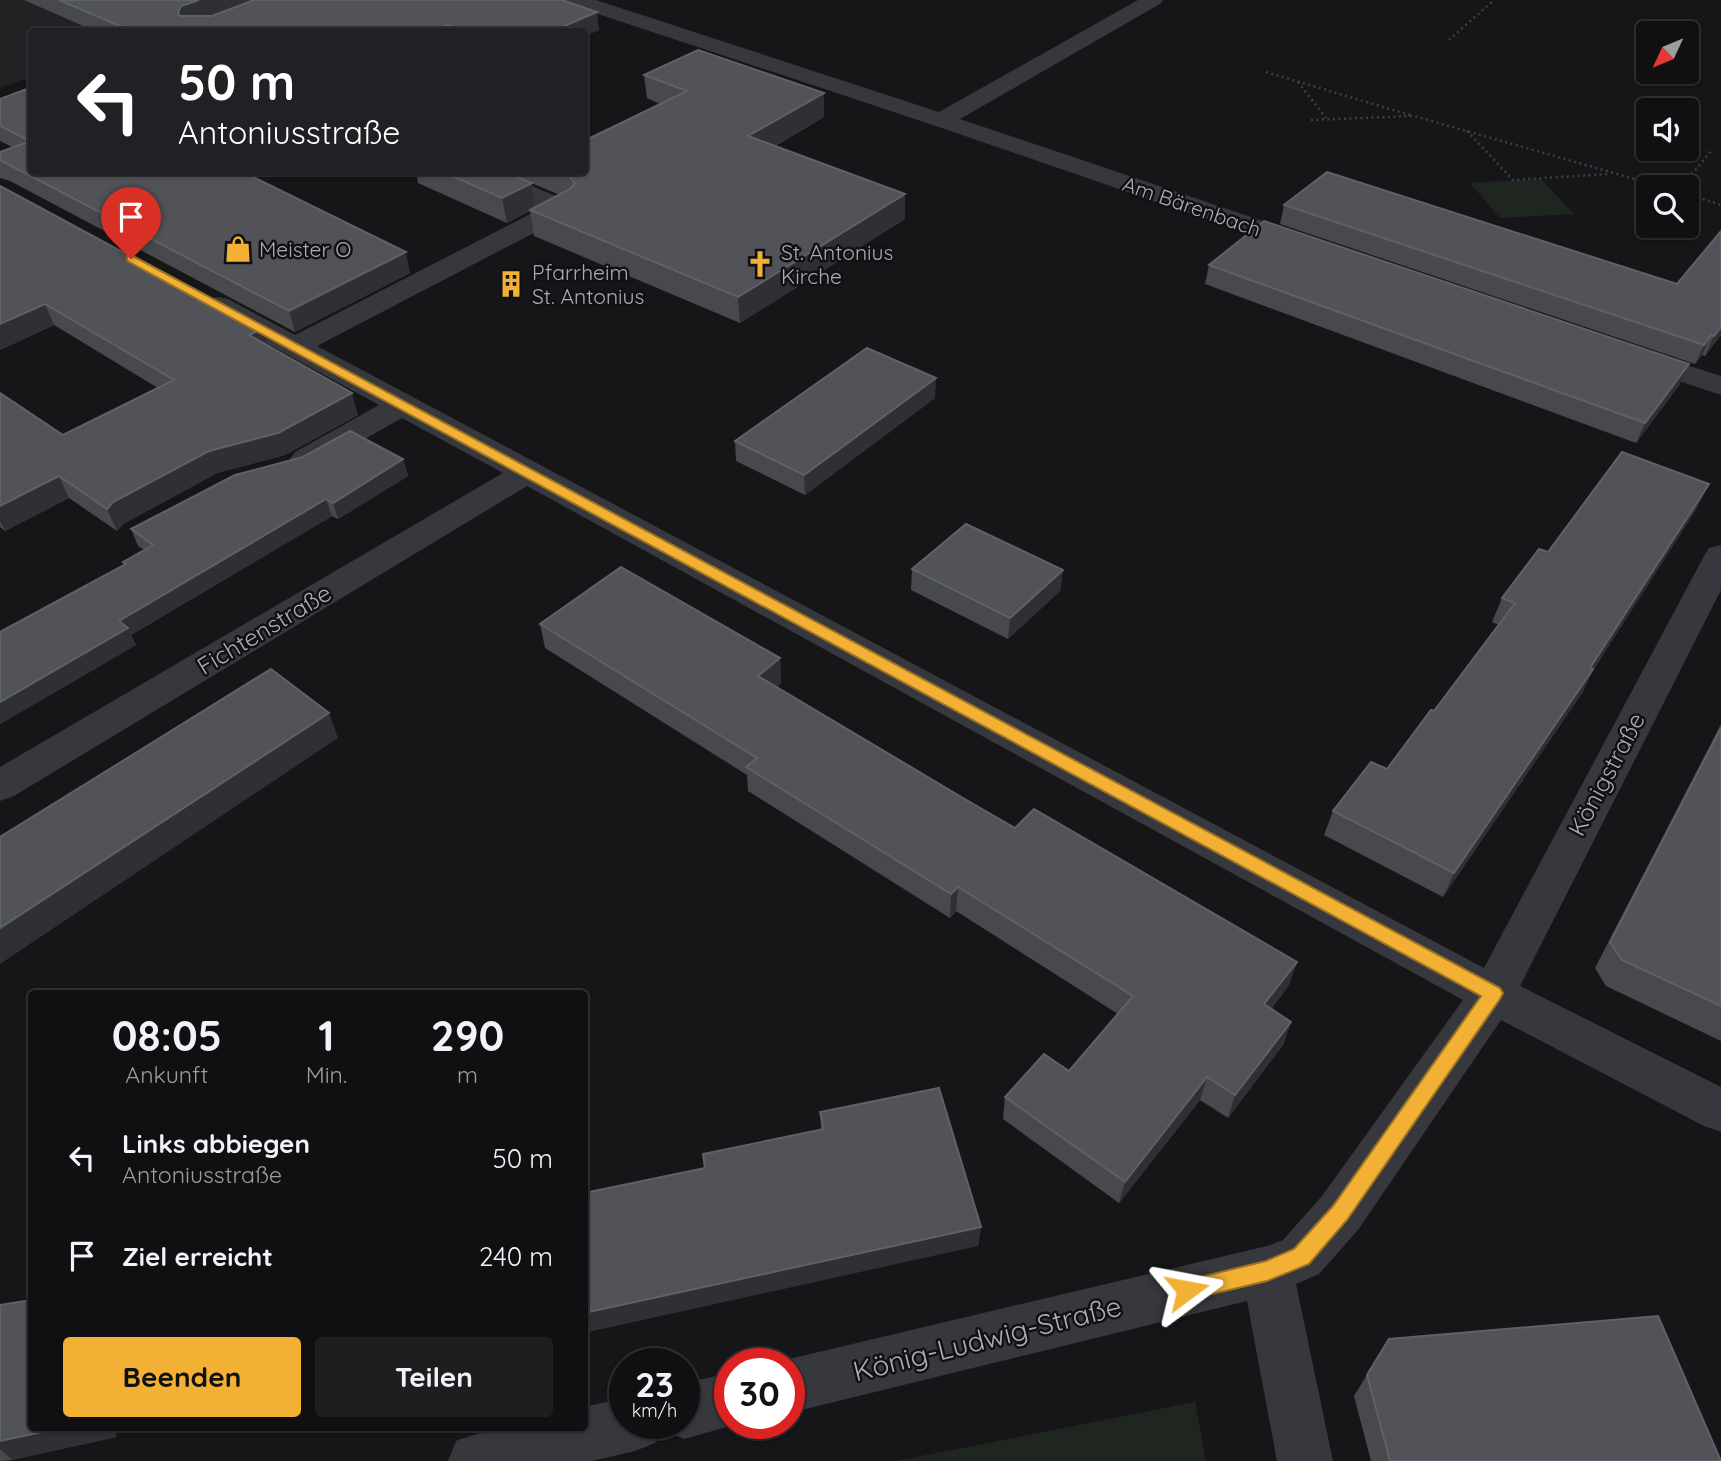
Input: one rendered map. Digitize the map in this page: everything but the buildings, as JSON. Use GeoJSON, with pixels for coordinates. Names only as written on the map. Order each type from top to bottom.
{"type":"FeatureCollection","features":[{"type":"Feature","properties":{"kind":"street","name":"Am Bärenbach"},"geometry":{"type":"LineString","coordinates":[[575,0],[942,120],[1326,251]]}},
{"type":"Feature","properties":{"kind":"street"},"geometry":{"type":"LineString","coordinates":[[942,120],[1153,0]]}},
{"type":"Feature","properties":{"kind":"street"},"geometry":{"type":"LineString","coordinates":[[295,347],[563,208],[486,175]]}},
{"type":"Feature","properties":{"kind":"street"},"geometry":{"type":"LineString","coordinates":[[190,290],[1493,993],[1721,1111]]}},
{"type":"Feature","properties":{"kind":"street"},"geometry":{"type":"LineString","coordinates":[[1616,350],[1721,386]]}},
{"type":"Feature","properties":{"kind":"street"},"geometry":{"type":"LineString","coordinates":[[273,471],[298,464],[402,405]]}},
{"type":"Feature","properties":{"kind":"street","name":"Fichtenstraße"},"geometry":{"type":"LineString","coordinates":[[0,786],[527,472]]}},
{"type":"Feature","properties":{"kind":"street","name":"Königstraße"},"geometry":{"type":"LineString","coordinates":[[1493,993],[1721,556]]}},
{"type":"Feature","properties":{"kind":"street","name":"König-Ludwig-Straße"},"geometry":{"type":"LineString","coordinates":[[805,1382],[1267,1271],[1301,1256],[1340,1213],[1493,993]]}},
{"type":"Feature","properties":{"kind":"street"},"geometry":{"type":"LineString","coordinates":[[1267,1271],[1305,1461]]}},
{"type":"Feature","properties":{"kind":"street"},"geometry":{"type":"LineString","coordinates":[[476,1461],[609,1429]]}},
{"type":"Feature","properties":{"kind":"path"},"geometry":{"type":"LineString","coordinates":[[1449,40],[1494,0]]}},
{"type":"Feature","properties":{"kind":"path"},"geometry":{"type":"LineString","coordinates":[[1266,72],[1636,179]]}},
{"type":"Feature","properties":{"kind":"path"},"geometry":{"type":"LineString","coordinates":[[1298,82],[1327,119]]}},
{"type":"Feature","properties":{"kind":"path"},"geometry":{"type":"LineString","coordinates":[[1311,120],[1414,116]]}},
{"type":"Feature","properties":{"kind":"path"},"geometry":{"type":"LineString","coordinates":[[1466,130],[1513,180],[1614,173]]}},
{"type":"Feature","properties":{"kind":"path"},"geometry":{"type":"LineString","coordinates":[[1691,175],[1712,150]]}},
{"type":"Feature","properties":{"kind":"path"},"geometry":{"type":"LineString","coordinates":[[1699,198],[1721,205]]}},
{"type":"Feature","properties":{"kind":"shaded area"},"geometry":{"type":"Polygon","coordinates":[[[0,0],[136,0],[155,28],[28,28],[28,78],[0,88],[0,0]]]}},
{"type":"Feature","properties":{"kind":"shaded area"},"geometry":{"type":"Polygon","coordinates":[[[1541,179],[1574,214],[1500,218],[1470,183],[1541,179]]]}},
{"type":"Feature","properties":{"kind":"shaded area"},"geometry":{"type":"Polygon","coordinates":[[[1195,1402],[1206,1461],[896,1461],[1195,1402]]]}},
{"type":"Feature","properties":{"kind":"place","name":"Meister O"},"geometry":{"type":"Point","coordinates":[238,249]}},
{"type":"Feature","properties":{"kind":"place","name":"St. Antonius Kirche"},"geometry":{"type":"Point","coordinates":[760,264]}},
{"type":"Feature","properties":{"kind":"place","name":"Pfarrheim St. Antonius"},"geometry":{"type":"Point","coordinates":[511,284]}},
{"type":"Feature","properties":{"kind":"route"},"geometry":{"type":"LineString","coordinates":[[131,259],[1493,993],[1340,1213],[1301,1256],[1267,1271],[1187,1290]]}}]}
